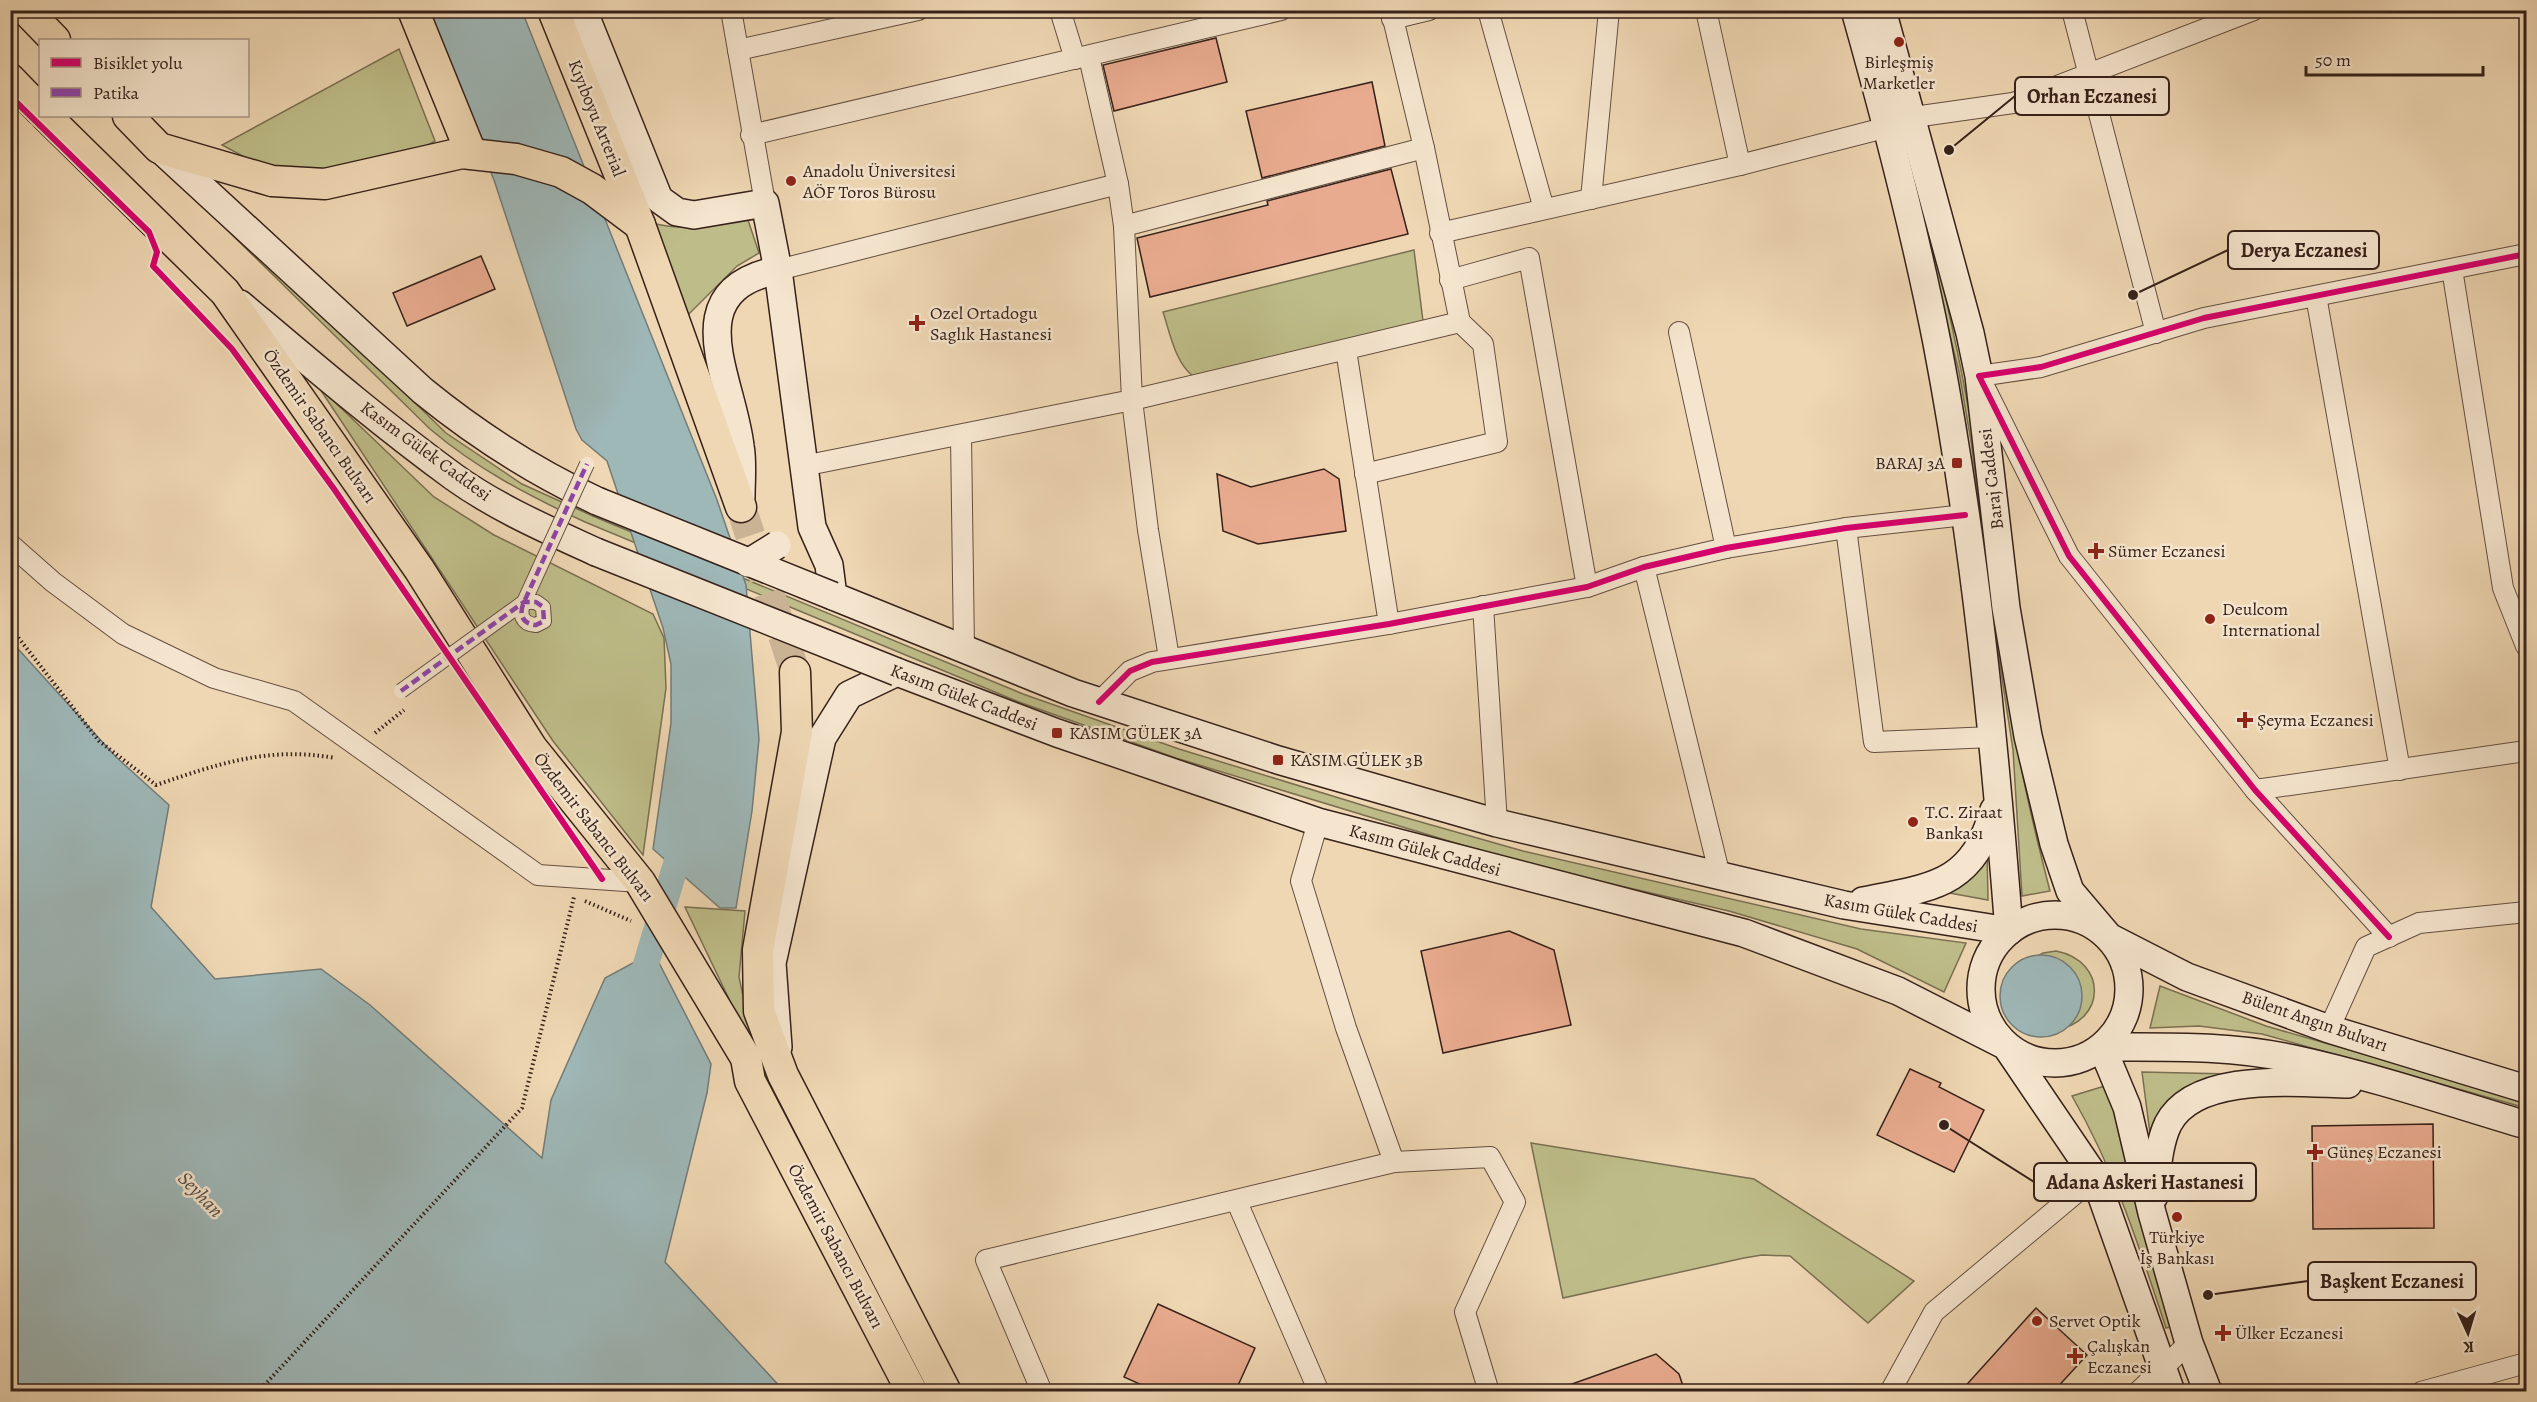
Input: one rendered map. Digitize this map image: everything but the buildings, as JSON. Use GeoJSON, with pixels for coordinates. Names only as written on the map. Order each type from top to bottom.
{"type":"FeatureCollection","features":[{"type":"Feature","properties":{"kind":"main road"},"geometry":{"type":"LineString","coordinates":[[26,10],[54,39]]}},
{"type":"Feature","properties":{"kind":"main road"},"geometry":{"type":"LineString","coordinates":[[413,10],[475,153]]}},
{"type":"Feature","properties":{"kind":"main road","name":"Kıyıboyu Arterial"},"geometry":{"type":"LineString","coordinates":[[553,10],[640,225]]}},
{"type":"Feature","properties":{"kind":"main road"},"geometry":{"type":"LineString","coordinates":[[584,10],[659,199],[677,212],[694,215],[765,202],[778,270],[812,527],[829,565],[833,596]]}},
{"type":"Feature","properties":{"kind":"main road","name":"Baraj Caddesi"},"geometry":{"type":"LineString","coordinates":[[1856,10],[1888,127],[1937,343],[1965,515],[1992,737],[2009,931]]}},
{"type":"Feature","properties":{"kind":"main road","name":"Baraj Caddesi"},"geometry":{"type":"LineString","coordinates":[[1882,10],[1914,117],[1968,324],[1979,376],[2006,608],[2028,736],[2054,844],[2070,891],[2109,937]]}},
{"type":"Feature","properties":{"kind":"main road"},"geometry":{"type":"LineString","coordinates":[[10,79],[39,109]]}},
{"type":"Feature","properties":{"kind":"main road","name":"Kasım Gülek Caddesi"},"geometry":{"type":"LineString","coordinates":[[47,117],[225,292],[348,394],[455,478],[506,509],[596,552],[1057,734],[1318,822],[1744,933],[1898,991],[2006,1046]]}},
{"type":"Feature","properties":{"kind":"main road","name":"Kasım Gülek Caddesi"},"geometry":{"type":"LineString","coordinates":[[129,117],[159,148],[455,418],[502,451],[597,501],[1098,702],[1278,760],[1497,823],[1719,876],[1844,905],[2009,931]]}},
{"type":"Feature","properties":{"kind":"main road"},"geometry":{"type":"LineString","coordinates":[[159,148],[239,173],[301,184],[325,184],[351,180],[430,158],[475,153],[541,166],[592,189],[640,225],[741,507]]}},
{"type":"Feature","properties":{"kind":"main road"},"geometry":{"type":"LineString","coordinates":[[741,507],[741,446],[715,334],[721,305],[737,285],[756,274],[778,270]]}},
{"type":"Feature","properties":{"kind":"main road","name":"Özdemir Sabancı Bulvarı"},"geometry":{"type":"LineString","coordinates":[[225,292],[419,569],[532,748],[640,882],[746,1058],[750,1081],[912,1392]]}},
{"type":"Feature","properties":{"kind":"main road"},"geometry":{"type":"LineString","coordinates":[[748,563],[812,527]]}},
{"type":"Feature","properties":{"kind":"main road","name":"Özdemir Sabancı Bulvarı"},"geometry":{"type":"LineString","coordinates":[[795,672],[797,732],[758,950],[759,1011],[779,1066],[946,1392]]}},
{"type":"Feature","properties":{"kind":"main road"},"geometry":{"type":"LineString","coordinates":[[779,1066],[772,963],[822,738],[849,695],[897,672]]}},
{"type":"Feature","properties":{"kind":"main road"},"geometry":{"type":"LineString","coordinates":[[1844,905],[1922,890],[1962,871],[1986,840],[1998,798]]}},
{"type":"Feature","properties":{"kind":"main road"},"geometry":{"type":"LineString","coordinates":[[2006,1046],[2029,1059],[2054,1063],[2080,1059],[2102,1047],[2119,1027],[2128,1003],[2129,979],[2122,957],[2109,937],[2090,923],[2068,915],[2044,915],[2022,921],[2009,931],[1988,954],[1981,976],[1981,1002],[1990,1026],[2095,1177],[2166,1381]]}},
{"type":"Feature","properties":{"kind":"main road","name":"Bülent Angın Bulvarı"},"geometry":{"type":"LineString","coordinates":[[2109,937],[2187,976],[2329,1029],[2526,1089]]}},
{"type":"Feature","properties":{"kind":"main road"},"geometry":{"type":"LineString","coordinates":[[2102,1047],[2127,1107],[2152,1213],[2189,1343],[2208,1392]]}},
{"type":"Feature","properties":{"kind":"main road","name":"Bülent Angın Bulvarı"},"geometry":{"type":"LineString","coordinates":[[2102,1047],[2203,1047],[2281,1057],[2391,1084],[2526,1125]]}},
{"type":"Feature","properties":{"kind":"main road"},"geometry":{"type":"LineString","coordinates":[[2152,1213],[2160,1152],[2168,1125],[2181,1106],[2229,1085],[2391,1084]]}},
{"type":"Feature","properties":{"kind":"street"},"geometry":{"type":"LineString","coordinates":[[731,10],[751,135],[765,202]]}},
{"type":"Feature","properties":{"kind":"street"},"geometry":{"type":"LineString","coordinates":[[738,50],[918,10]]}},
{"type":"Feature","properties":{"kind":"street"},"geometry":{"type":"LineString","coordinates":[[1060,10],[1082,58],[1118,184],[1124,226],[1132,400],[1148,530],[1169,658]]}},
{"type":"Feature","properties":{"kind":"street"},"geometry":{"type":"LineString","coordinates":[[751,135],[1281,10]]}},
{"type":"Feature","properties":{"kind":"street"},"geometry":{"type":"LineString","coordinates":[[1365,474],[1497,442],[1483,344],[1460,322],[1424,148],[1392,15],[1429,10]]}},
{"type":"Feature","properties":{"kind":"street"},"geometry":{"type":"LineString","coordinates":[[1488,10],[1544,209]]}},
{"type":"Feature","properties":{"kind":"street"},"geometry":{"type":"LineString","coordinates":[[1591,198],[1609,10]]}},
{"type":"Feature","properties":{"kind":"street"},"geometry":{"type":"LineString","coordinates":[[1706,10],[1740,165]]}},
{"type":"Feature","properties":{"kind":"street"},"geometry":{"type":"LineString","coordinates":[[2072,10],[2090,72],[2156,333]]}},
{"type":"Feature","properties":{"kind":"street"},"geometry":{"type":"LineString","coordinates":[[1914,117],[2013,104],[2250,11]]}},
{"type":"Feature","properties":{"kind":"street"},"geometry":{"type":"LineString","coordinates":[[1440,233],[1740,165],[1888,127]]}},
{"type":"Feature","properties":{"kind":"street"},"geometry":{"type":"LineString","coordinates":[[1124,226],[1424,148]]}},
{"type":"Feature","properties":{"kind":"street"},"geometry":{"type":"LineString","coordinates":[[778,270],[1118,184]]}},
{"type":"Feature","properties":{"kind":"street"},"geometry":{"type":"LineString","coordinates":[[2389,937],[2255,790],[2069,556],[1979,376],[2041,368],[2204,318],[2526,254]]}},
{"type":"Feature","properties":{"kind":"street"},"geometry":{"type":"LineString","coordinates":[[1450,280],[1529,258],[1587,587]]}},
{"type":"Feature","properties":{"kind":"street"},"geometry":{"type":"LineString","coordinates":[[2452,269],[2503,588],[2526,646]]}},
{"type":"Feature","properties":{"kind":"street"},"geometry":{"type":"LineString","coordinates":[[2316,296],[2400,770]]}},
{"type":"Feature","properties":{"kind":"street"},"geometry":{"type":"LineString","coordinates":[[803,466],[1132,400],[1460,322]]}},
{"type":"Feature","properties":{"kind":"street"},"geometry":{"type":"LineString","coordinates":[[1679,332],[1726,548]]}},
{"type":"Feature","properties":{"kind":"street"},"geometry":{"type":"LineString","coordinates":[[1346,350],[1389,624]]}},
{"type":"Feature","properties":{"kind":"street"},"geometry":{"type":"LineString","coordinates":[[961,436],[964,650]]}},
{"type":"Feature","properties":{"kind":"street"},"geometry":{"type":"LineString","coordinates":[[401,691],[524,602],[587,464]]}},
{"type":"Feature","properties":{"kind":"street"},"geometry":{"type":"LineString","coordinates":[[1098,702],[1130,671],[1169,658],[1389,624],[1587,587],[1644,567],[1726,548],[1846,528],[1965,515]]}},
{"type":"Feature","properties":{"kind":"street"},"geometry":{"type":"LineString","coordinates":[[1846,528],[1874,742],[1992,737]]}},
{"type":"Feature","properties":{"kind":"street"},"geometry":{"type":"LineString","coordinates":[[10,544],[53,582],[123,634],[214,678],[294,701],[538,875],[640,882]]}},
{"type":"Feature","properties":{"kind":"street"},"geometry":{"type":"LineString","coordinates":[[1644,567],[1719,876]]}},
{"type":"Feature","properties":{"kind":"street"},"geometry":{"type":"LineString","coordinates":[[1483,606],[1497,823]]}},
{"type":"Feature","properties":{"kind":"street"},"geometry":{"type":"LineString","coordinates":[[2255,790],[2526,751]]}},
{"type":"Feature","properties":{"kind":"street"},"geometry":{"type":"LineString","coordinates":[[1318,822],[1301,881],[1346,1028],[1394,1162]]}},
{"type":"Feature","properties":{"kind":"street"},"geometry":{"type":"LineString","coordinates":[[2329,1029],[2366,947],[2420,923],[2526,912]]}},
{"type":"Feature","properties":{"kind":"street"},"geometry":{"type":"LineString","coordinates":[[1042,1392],[986,1260],[1238,1202],[1394,1162],[1490,1157],[1515,1202],[1465,1312],[1489,1392]]}},
{"type":"Feature","properties":{"kind":"street"},"geometry":{"type":"LineString","coordinates":[[1890,1392],[1934,1312],[2095,1177]]}},
{"type":"Feature","properties":{"kind":"street"},"geometry":{"type":"LineString","coordinates":[[1238,1202],[1319,1392]]}},
{"type":"Feature","properties":{"kind":"street"},"geometry":{"type":"LineString","coordinates":[[2138,1392],[2166,1381],[2189,1343]]}},
{"type":"Feature","properties":{"kind":"street"},"geometry":{"type":"LineString","coordinates":[[2421,1392],[2461,1386],[2526,1364]]}},
{"type":"Feature","properties":{"kind":"path"},"geometry":{"type":"LineString","coordinates":[[10,627],[99,741],[156,785],[224,762],[261,756],[302,752],[344,760]]}},
{"type":"Feature","properties":{"kind":"path"},"geometry":{"type":"LineString","coordinates":[[565,893],[630,920],[638,929]]}},
{"type":"Feature","properties":{"kind":"path"},"geometry":{"type":"LineString","coordinates":[[258,1392],[522,1108],[574,897]]}},
{"type":"Feature","properties":{"kind":"shaded area"},"geometry":{"type":"Polygon","coordinates":[[[1869,11],[1914,171],[1953,332],[1980,479],[2018,750],[2028,803],[2050,891],[2022,896],[2013,750],[1996,639],[1971,441],[1959,372],[1869,11]]]}},
{"type":"Feature","properties":{"kind":"shaded area"},"geometry":{"type":"Polygon","coordinates":[[[399,49],[435,141],[420,150],[340,175],[256,163],[222,145],[399,49]]]}},
{"type":"Feature","properties":{"kind":"shaded area"},"geometry":{"type":"Polygon","coordinates":[[[112,117],[121,117],[446,433],[522,484],[595,517],[1023,694],[1179,749],[1375,809],[1523,851],[1861,929],[1966,943],[1944,992],[1857,949],[1729,911],[1521,863],[1176,758],[1019,702],[585,522],[524,492],[485,469],[430,429],[112,117]]]}},
{"type":"Feature","properties":{"kind":"shaded area"},"geometry":{"type":"Polygon","coordinates":[[[745,211],[759,253],[737,266],[687,316],[652,223],[689,227],[745,211]]]}},
{"type":"Feature","properties":{"kind":"shaded area"},"geometry":{"type":"Polygon","coordinates":[[[1414,250],[1423,321],[1194,377],[1178,356],[1163,312],[1414,250]]]}},
{"type":"Feature","properties":{"kind":"shaded area"},"geometry":{"type":"Polygon","coordinates":[[[318,386],[434,497],[494,535],[653,614],[664,638],[666,688],[643,855],[553,741],[318,386]]]}},
{"type":"Feature","properties":{"kind":"shaded area"},"geometry":{"type":"Polygon","coordinates":[[[1987,850],[1988,900],[1944,892],[1987,850]]]}},
{"type":"Feature","properties":{"kind":"shaded area"},"geometry":{"type":"Polygon","coordinates":[[[685,907],[745,911],[739,977],[748,1020],[869,1275],[740,1022],[685,907]]]}},
{"type":"Feature","properties":{"kind":"shaded area"},"geometry":{"type":"Polygon","coordinates":[[[2056,951],[2073,957],[2085,967],[2092,979],[2094,992],[2092,1005],[2084,1016],[2071,1025],[2054,1030],[2031,960],[2043,953],[2056,951]]]}},
{"type":"Feature","properties":{"kind":"shaded area"},"geometry":{"type":"Polygon","coordinates":[[[2160,986],[2266,1026],[2526,1101],[2526,1108],[2262,1034],[2199,1026],[2150,1028],[2160,986]]]}},
{"type":"Feature","properties":{"kind":"shaded area"},"geometry":{"type":"Polygon","coordinates":[[[2142,1072],[2230,1074],[2152,1149],[2142,1072]]]}},
{"type":"Feature","properties":{"kind":"shaded area"},"geometry":{"type":"Polygon","coordinates":[[[2108,1085],[2174,1326],[2166,1328],[2114,1181],[2072,1096],[2108,1085]]]}},
{"type":"Feature","properties":{"kind":"shaded area"},"geometry":{"type":"Polygon","coordinates":[[[1531,1143],[1754,1179],[1914,1281],[1868,1323],[1790,1256],[1762,1255],[1744,1258],[1563,1298],[1531,1143]]]}},
{"type":"Feature","properties":{"kind":"water"},"geometry":{"type":"Polygon","coordinates":[[[426,11],[522,11],[717,500],[746,585],[759,739],[752,811],[736,908],[720,908],[653,849],[671,723],[671,664],[663,628],[607,461],[582,440],[576,429],[494,180],[426,11]]]}},
{"type":"Feature","properties":{"kind":"water","name":"Seyhan"},"geometry":{"type":"Polygon","coordinates":[[[10,640],[116,757],[169,805],[151,907],[215,979],[321,969],[370,1005],[542,1158],[551,1100],[605,978],[644,957],[658,961],[711,1064],[707,1093],[665,1262],[784,1391],[11,1391],[10,640]]]}},
{"type":"Feature","properties":{"kind":"water"},"geometry":{"type":"Polygon","coordinates":[[[2041,955],[2057,958],[2070,967],[2079,980],[2082,996],[2079,1012],[2070,1025],[2057,1034],[2041,1037],[2025,1034],[2012,1025],[2003,1012],[2000,996],[2003,980],[2012,967],[2025,958],[2041,955]]]}},
{"type":"Feature","properties":{"kind":"waterway"},"geometry":{"type":"LineString","coordinates":[[638,991],[685,834]]}},
{"type":"Feature","properties":{"kind":"tunnel"},"geometry":{"type":"LineString","coordinates":[[741,507],[795,672]]}},
{"type":"Feature","properties":{"kind":"marked path"},"geometry":{"type":"LineString","coordinates":[[401,691],[524,602],[536,602],[543,607],[544,621],[536,625],[527,623],[522,617],[522,606],[524,602],[587,464]]}},
{"type":"Feature","properties":{"kind":"cycle path"},"geometry":{"type":"LineString","coordinates":[[10,96],[149,232],[157,252],[153,266],[232,349],[334,489],[602,879]]}},
{"type":"Feature","properties":{"kind":"cycle path"},"geometry":{"type":"LineString","coordinates":[[2389,937],[2255,790],[2069,556],[1979,376],[2041,367],[2204,318],[2526,254]]}},
{"type":"Feature","properties":{"kind":"cycle path"},"geometry":{"type":"LineString","coordinates":[[1099,702],[1130,671],[1152,662],[1389,624],[1587,587],[1644,567],[1726,548],[1846,528],[1965,515]]}},
{"type":"Feature","properties":{"kind":"place","name":"Birleşmiş Marketler"},"geometry":{"type":"Point","coordinates":[1899,42]}},
{"type":"Feature","properties":{"kind":"place","name":"Orhan Eczanesi"},"geometry":{"type":"Point","coordinates":[1949,150]}},
{"type":"Feature","properties":{"kind":"place","name":"Anadolu Üniversitesi AÖF Toros Bürosu"},"geometry":{"type":"Point","coordinates":[791,181]}},
{"type":"Feature","properties":{"kind":"place","name":"Derya Eczanesi"},"geometry":{"type":"Point","coordinates":[2133,295]}},
{"type":"Feature","properties":{"kind":"place","name":"Ozel Ortadogu Saglık Hastanesi"},"geometry":{"type":"Point","coordinates":[917,323]}},
{"type":"Feature","properties":{"kind":"place","name":"BARAJ 3A"},"geometry":{"type":"Point","coordinates":[1957,463]}},
{"type":"Feature","properties":{"kind":"place","name":"Sümer Eczanesi"},"geometry":{"type":"Point","coordinates":[2096,551]}},
{"type":"Feature","properties":{"kind":"place","name":"Deulcom International"},"geometry":{"type":"Point","coordinates":[2210,619]}},
{"type":"Feature","properties":{"kind":"place","name":"Şeyma Eczanesi"},"geometry":{"type":"Point","coordinates":[2245,720]}},
{"type":"Feature","properties":{"kind":"place","name":"KASIM GÜLEK 3A"},"geometry":{"type":"Point","coordinates":[1057,733]}},
{"type":"Feature","properties":{"kind":"place","name":"KASIM GÜLEK 3B"},"geometry":{"type":"Point","coordinates":[1278,760]}},
{"type":"Feature","properties":{"kind":"place","name":"T.C. Ziraat Bankası"},"geometry":{"type":"Point","coordinates":[1913,822]}},
{"type":"Feature","properties":{"kind":"place","name":"Adana Askeri Hastanesi"},"geometry":{"type":"Point","coordinates":[1944,1125]}},
{"type":"Feature","properties":{"kind":"place","name":"Güneş Eczanesi"},"geometry":{"type":"Point","coordinates":[2315,1152]}},
{"type":"Feature","properties":{"kind":"place","name":"Türkiye İş Bankası"},"geometry":{"type":"Point","coordinates":[2177,1217]}},
{"type":"Feature","properties":{"kind":"place","name":"Başkent Eczanesi"},"geometry":{"type":"Point","coordinates":[2208,1295]}},
{"type":"Feature","properties":{"kind":"place","name":"Servet Optik"},"geometry":{"type":"Point","coordinates":[2037,1321]}},
{"type":"Feature","properties":{"kind":"place","name":"Ülker Eczanesi"},"geometry":{"type":"Point","coordinates":[2223,1333]}},
{"type":"Feature","properties":{"kind":"place","name":"Çalışkan Eczanesi"},"geometry":{"type":"Point","coordinates":[2075,1356]}}]}
